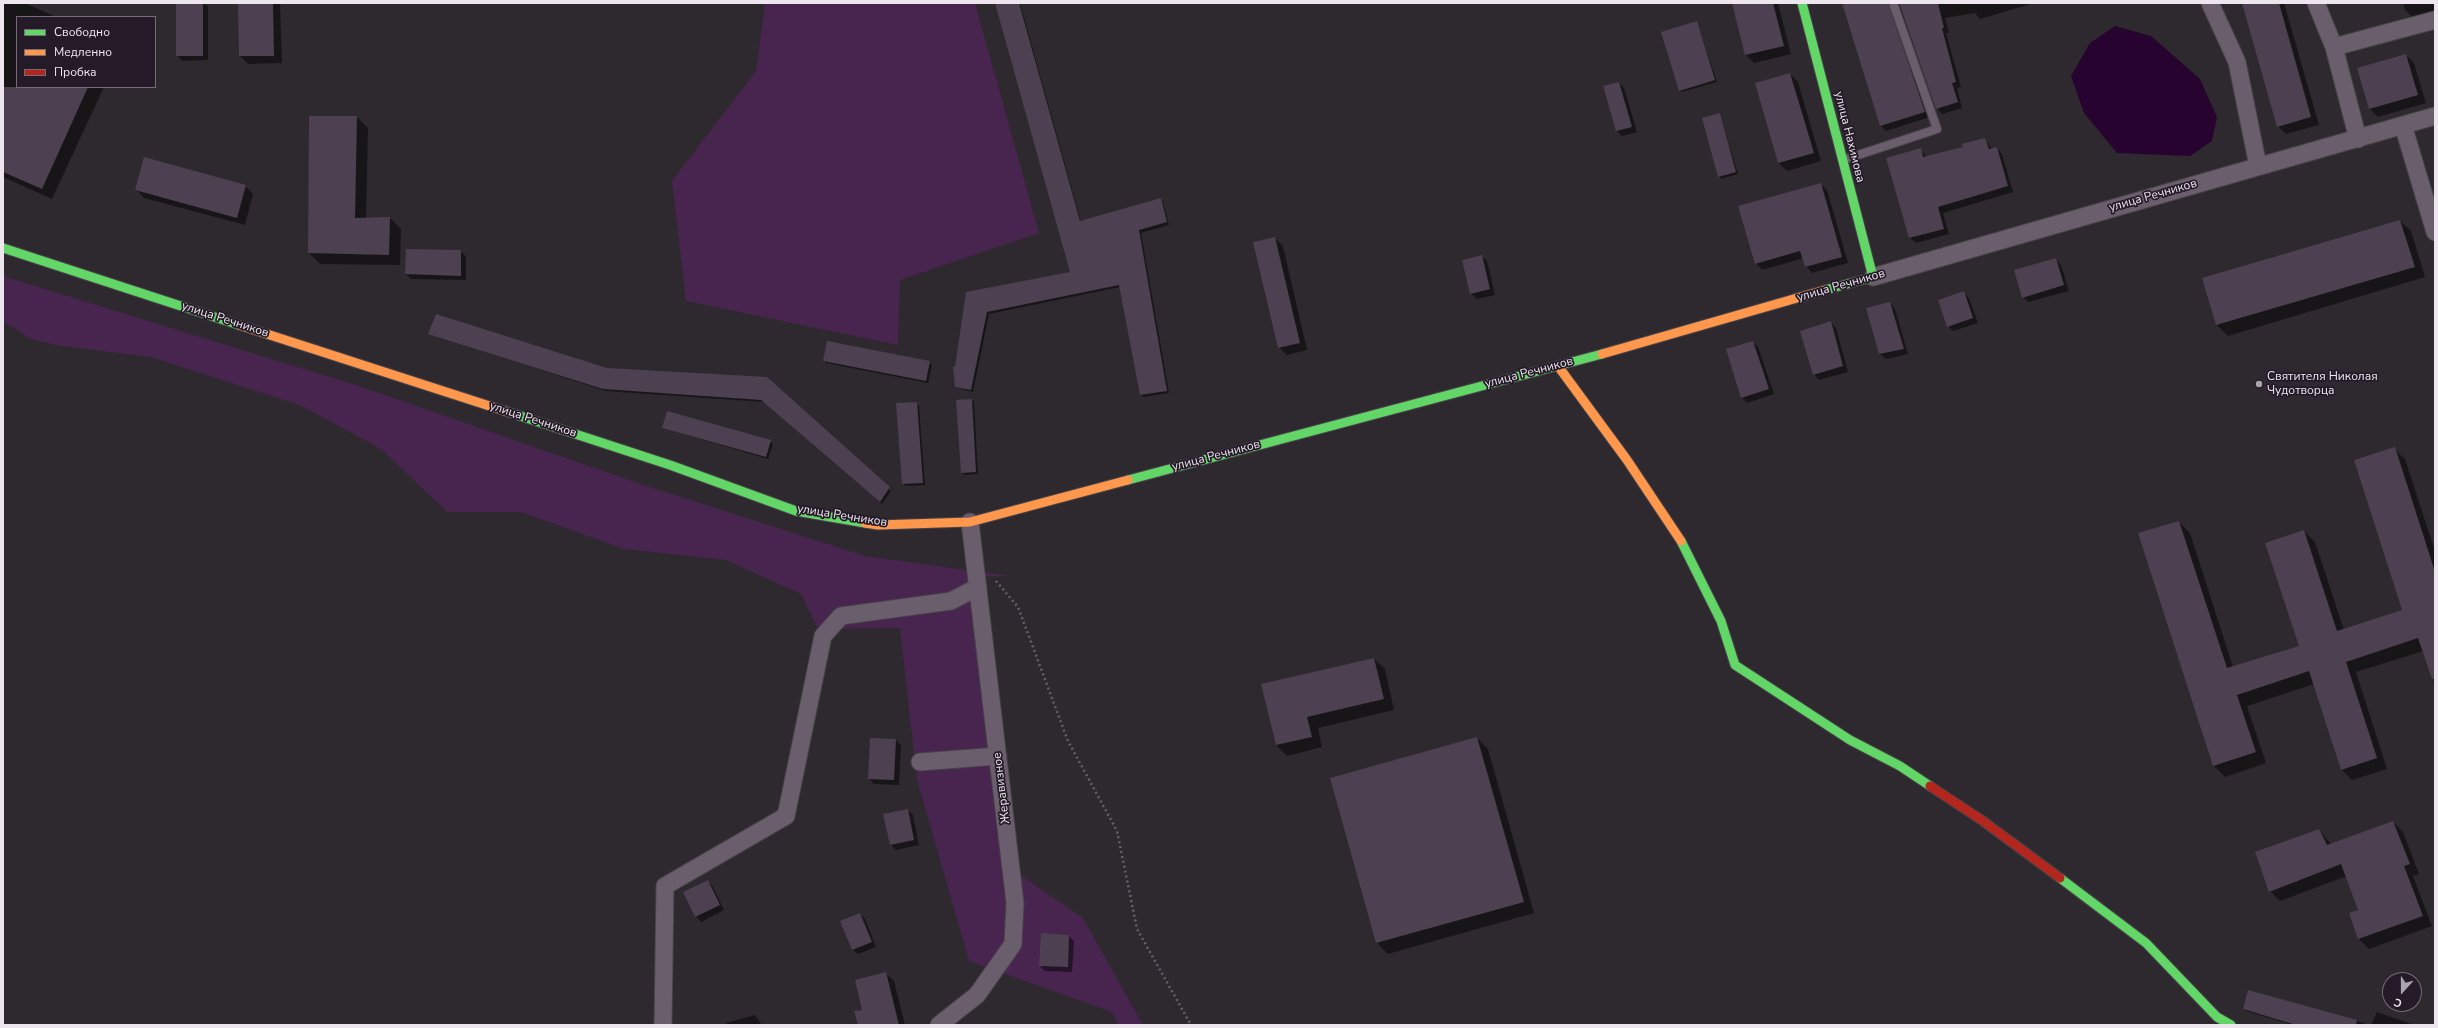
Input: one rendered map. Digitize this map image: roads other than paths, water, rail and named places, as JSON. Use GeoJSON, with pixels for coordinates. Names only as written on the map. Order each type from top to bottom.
{"type":"FeatureCollection","features":[{"type":"Feature","properties":{"kind":"street","name":"улица Нахимова"},"geometry":{"type":"LineString","coordinates":[[1802,3],[1873,277]]}},
{"type":"Feature","properties":{"kind":"street"},"geometry":{"type":"LineString","coordinates":[[2210,3],[2237,62],[2258,166]]}},
{"type":"Feature","properties":{"kind":"street"},"geometry":{"type":"LineString","coordinates":[[2316,3],[2334,48],[2358,139]]}},
{"type":"Feature","properties":{"kind":"street"},"geometry":{"type":"LineString","coordinates":[[2334,48],[2435,20]]}},
{"type":"Feature","properties":{"kind":"street","name":"улица Речников"},"geometry":{"type":"LineString","coordinates":[[3,248],[663,462],[796,511],[878,525],[970,522],[1558,366],[2435,116]]}},
{"type":"Feature","properties":{"kind":"street"},"geometry":{"type":"LineString","coordinates":[[2403,125],[2435,232]]}},
{"type":"Feature","properties":{"kind":"street"},"geometry":{"type":"LineString","coordinates":[[1558,366],[1627,460],[1686,548],[1705,592],[1721,621],[1735,665],[1850,740],[1900,766],[1983,821],[2146,943],[2217,1017],[2231,1025]]}},
{"type":"Feature","properties":{"kind":"street","name":"Жеравизное"},"geometry":{"type":"LineString","coordinates":[[939,1025],[977,995],[1012,944],[1015,903],[970,522]]}},
{"type":"Feature","properties":{"kind":"street"},"geometry":{"type":"LineString","coordinates":[[663,1025],[665,886],[786,816],[823,636],[841,616],[951,601],[978,587]]}},
{"type":"Feature","properties":{"kind":"street"},"geometry":{"type":"LineString","coordinates":[[920,762],[998,756]]}},
{"type":"Feature","properties":{"kind":"lane"},"geometry":{"type":"LineString","coordinates":[[1843,160],[1937,129],[1893,3]]}},
{"type":"Feature","properties":{"kind":"place","name":"Святителя Николая Чудотворца"},"geometry":{"type":"Point","coordinates":[2259,384]}}]}
